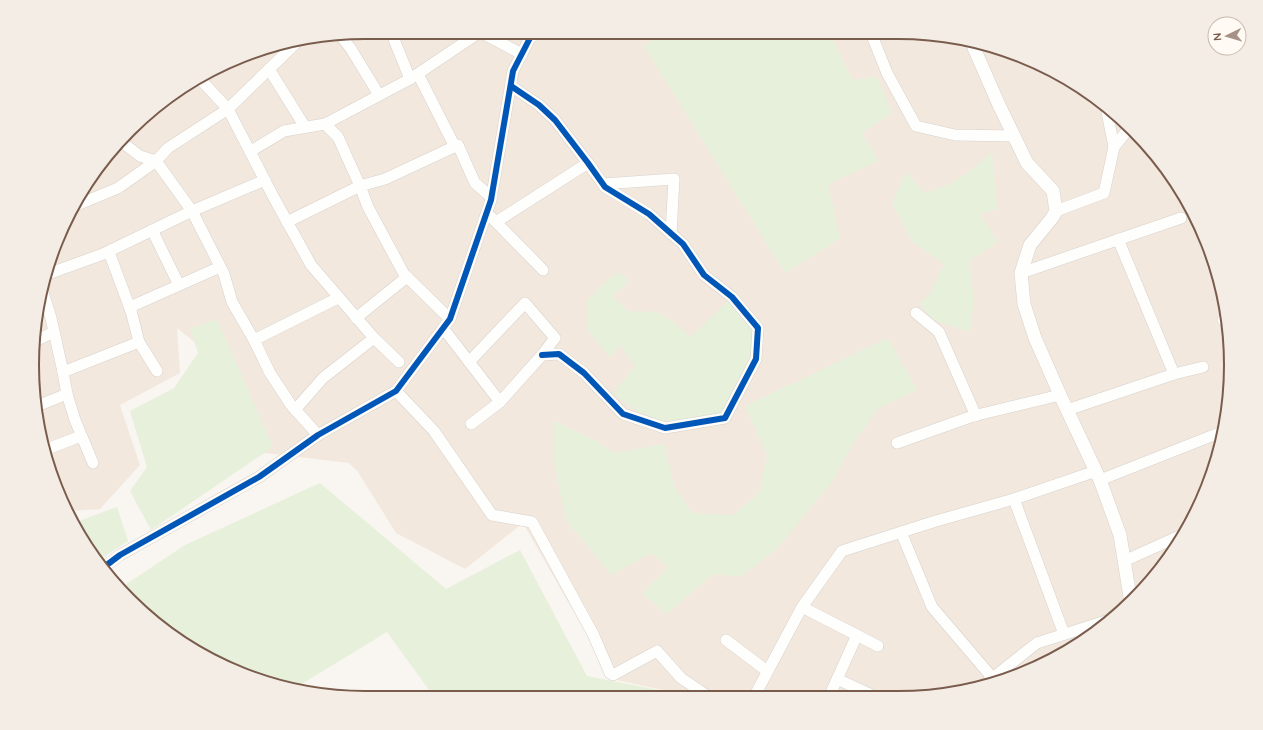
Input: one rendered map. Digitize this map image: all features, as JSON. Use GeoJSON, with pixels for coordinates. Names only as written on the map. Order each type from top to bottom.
{"type":"FeatureCollection","features":[{"type":"Feature","properties":{"kind":"street"},"geometry":{"type":"LineString","coordinates":[[395,39],[455,147],[458,146],[475,183],[491,197]]}},
{"type":"Feature","properties":{"kind":"street"},"geometry":{"type":"LineString","coordinates":[[251,152],[284,131],[325,124],[414,76],[470,39]]}},
{"type":"Feature","properties":{"kind":"street"},"geometry":{"type":"LineString","coordinates":[[493,39],[522,54]]}},
{"type":"Feature","properties":{"kind":"street"},"geometry":{"type":"LineString","coordinates":[[107,565],[120,555],[259,477],[318,435],[396,391],[447,324],[487,212],[514,71],[530,39]]}},
{"type":"Feature","properties":{"kind":"street"},"geometry":{"type":"LineString","coordinates":[[873,39],[887,73],[916,126],[955,135],[1014,136]]}},
{"type":"Feature","properties":{"kind":"street"},"geometry":{"type":"LineString","coordinates":[[344,40],[379,95]]}},
{"type":"Feature","properties":{"kind":"street"},"geometry":{"type":"LineString","coordinates":[[83,203],[118,188],[156,161],[168,148],[228,108],[291,47]]}},
{"type":"Feature","properties":{"kind":"street"},"geometry":{"type":"LineString","coordinates":[[974,48],[996,98],[1028,163],[1052,191],[1056,211]]}},
{"type":"Feature","properties":{"kind":"street"},"geometry":{"type":"LineString","coordinates":[[269,69],[305,127]]}},
{"type":"Feature","properties":{"kind":"street"},"geometry":{"type":"LineString","coordinates":[[203,82],[228,108],[311,265],[374,338],[399,362]]}},
{"type":"Feature","properties":{"kind":"street"},"geometry":{"type":"LineString","coordinates":[[511,86],[539,105],[554,120],[588,162],[605,187],[649,214],[682,244],[704,274],[732,297],[758,328],[756,359],[725,418],[665,428],[623,414],[584,373],[559,354],[542,355]]}},
{"type":"Feature","properties":{"kind":"street"},"geometry":{"type":"LineString","coordinates":[[1108,116],[1114,147],[1104,193],[1056,211],[1030,245],[1021,273],[1024,304],[1036,338],[1060,395],[1098,476],[1120,534],[1130,595]]}},
{"type":"Feature","properties":{"kind":"street"},"geometry":{"type":"LineString","coordinates":[[325,124],[338,138],[368,207],[404,274],[447,324],[469,362],[500,402]]}},
{"type":"Feature","properties":{"kind":"street"},"geometry":{"type":"LineString","coordinates":[[1114,147],[1126,132]]}},
{"type":"Feature","properties":{"kind":"street"},"geometry":{"type":"LineString","coordinates":[[125,144],[140,156],[156,161],[192,211],[224,274],[232,302],[254,340],[270,373],[291,405],[318,435]]}},
{"type":"Feature","properties":{"kind":"street"},"geometry":{"type":"LineString","coordinates":[[287,222],[360,186],[385,179],[455,147]]}},
{"type":"Feature","properties":{"kind":"street"},"geometry":{"type":"LineString","coordinates":[[496,222],[588,162]]}},
{"type":"Feature","properties":{"kind":"street"},"geometry":{"type":"LineString","coordinates":[[603,184],[674,179],[671,234]]}},
{"type":"Feature","properties":{"kind":"street"},"geometry":{"type":"LineString","coordinates":[[52,272],[109,252],[192,211],[266,180]]}},
{"type":"Feature","properties":{"kind":"street"},"geometry":{"type":"LineString","coordinates":[[487,212],[543,270]]}},
{"type":"Feature","properties":{"kind":"street"},"geometry":{"type":"LineString","coordinates":[[1021,273],[1181,218]]}},
{"type":"Feature","properties":{"kind":"street"},"geometry":{"type":"LineString","coordinates":[[152,230],[179,285]]}},
{"type":"Feature","properties":{"kind":"street"},"geometry":{"type":"LineString","coordinates":[[1118,239],[1174,374]]}},
{"type":"Feature","properties":{"kind":"street"},"geometry":{"type":"LineString","coordinates":[[109,252],[131,310],[139,342],[157,371]]}},
{"type":"Feature","properties":{"kind":"street"},"geometry":{"type":"LineString","coordinates":[[131,310],[130,307],[220,266]]}},
{"type":"Feature","properties":{"kind":"street"},"geometry":{"type":"LineString","coordinates":[[356,318],[407,277]]}},
{"type":"Feature","properties":{"kind":"street"},"geometry":{"type":"LineString","coordinates":[[254,340],[338,298]]}},
{"type":"Feature","properties":{"kind":"street"},"geometry":{"type":"LineString","coordinates":[[45,299],[51,318],[67,394],[81,436],[93,463]]}},
{"type":"Feature","properties":{"kind":"street"},"geometry":{"type":"LineString","coordinates":[[469,362],[525,303],[555,338],[542,355],[500,402],[471,424]]}},
{"type":"Feature","properties":{"kind":"street"},"geometry":{"type":"LineString","coordinates":[[916,313],[938,332],[976,416]]}},
{"type":"Feature","properties":{"kind":"street"},"geometry":{"type":"LineString","coordinates":[[41,338],[54,332]]}},
{"type":"Feature","properties":{"kind":"street"},"geometry":{"type":"LineString","coordinates":[[295,410],[323,378],[374,338]]}},
{"type":"Feature","properties":{"kind":"street"},"geometry":{"type":"LineString","coordinates":[[63,372],[139,342]]}},
{"type":"Feature","properties":{"kind":"street"},"geometry":{"type":"LineString","coordinates":[[1067,410],[1202,366]]}},
{"type":"Feature","properties":{"kind":"street"},"geometry":{"type":"LineString","coordinates":[[396,391],[434,431],[492,515],[532,522],[593,634],[610,673],[613,675],[657,651],[681,678],[700,691]]}},
{"type":"Feature","properties":{"kind":"street"},"geometry":{"type":"LineString","coordinates":[[42,404],[67,394]]}},
{"type":"Feature","properties":{"kind":"street"},"geometry":{"type":"LineString","coordinates":[[897,444],[976,416],[1060,395]]}},
{"type":"Feature","properties":{"kind":"street"},"geometry":{"type":"LineString","coordinates":[[757,691],[802,607],[842,551],[936,521],[1098,476],[1217,434]]}},
{"type":"Feature","properties":{"kind":"street"},"geometry":{"type":"LineString","coordinates":[[50,448],[81,436]]}},
{"type":"Feature","properties":{"kind":"street"},"geometry":{"type":"LineString","coordinates":[[1014,499],[1064,634]]}},
{"type":"Feature","properties":{"kind":"street"},"geometry":{"type":"LineString","coordinates":[[901,532],[932,607],[989,678]]}},
{"type":"Feature","properties":{"kind":"street"},"geometry":{"type":"LineString","coordinates":[[1124,561],[1173,539]]}},
{"type":"Feature","properties":{"kind":"street"},"geometry":{"type":"LineString","coordinates":[[802,607],[878,646]]}},
{"type":"Feature","properties":{"kind":"street"},"geometry":{"type":"LineString","coordinates":[[999,675],[1037,643],[1096,624]]}},
{"type":"Feature","properties":{"kind":"street"},"geometry":{"type":"LineString","coordinates":[[831,691],[857,635]]}},
{"type":"Feature","properties":{"kind":"street"},"geometry":{"type":"LineString","coordinates":[[726,640],[767,671]]}},
{"type":"Feature","properties":{"kind":"street"},"geometry":{"type":"LineString","coordinates":[[837,679],[863,691]]}},
{"type":"Feature","properties":{"kind":"shaded area"},"geometry":{"type":"Polygon","coordinates":[[[365,39],[898,39],[941,42],[982,50],[1023,64],[1061,83],[1096,106],[1129,134],[1157,167],[1180,202],[1207,260],[1218,301],[1224,365],[1218,429],[1207,470],[1199,490],[1169,546],[1157,563],[1129,596],[1096,624],[1079,636],[1023,666],[1003,674],[962,685],[898,691],[667,691],[612,679],[523,523],[465,569],[396,533],[358,472],[349,463],[249,451],[202,348],[177,328],[180,373],[120,405],[140,465],[100,509],[74,511],[56,470],[45,429],[42,408],[39,365],[42,322],[50,281],[64,240],[83,202],[106,167],[134,134],[167,106],[202,83],[240,64],[260,56],[301,45],[365,39]]]}},
{"type":"Feature","properties":{"kind":"green space"},"geometry":{"type":"Polygon","coordinates":[[[654,39],[832,39],[853,80],[877,77],[892,113],[862,133],[879,161],[828,184],[840,239],[785,273],[644,46],[654,39]]]}},
{"type":"Feature","properties":{"kind":"green space"},"geometry":{"type":"Polygon","coordinates":[[[992,152],[997,209],[980,214],[998,242],[969,261],[974,298],[970,332],[934,321],[919,304],[930,294],[944,264],[912,242],[892,203],[906,172],[925,193],[952,183],[973,169],[992,152]]]}},
{"type":"Feature","properties":{"kind":"green space"},"geometry":{"type":"Polygon","coordinates":[[[618,272],[630,281],[612,296],[628,311],[657,312],[669,319],[691,337],[732,297],[758,328],[756,359],[725,418],[658,426],[613,394],[635,366],[620,345],[610,358],[588,331],[587,300],[606,281],[618,272]]]}},
{"type":"Feature","properties":{"kind":"green space"},"geometry":{"type":"Polygon","coordinates":[[[217,319],[273,447],[151,530],[130,491],[147,467],[130,411],[174,388],[198,353],[190,329],[217,319]]]}},
{"type":"Feature","properties":{"kind":"green space"},"geometry":{"type":"Polygon","coordinates":[[[888,338],[917,390],[879,408],[852,445],[831,483],[775,551],[740,577],[713,574],[667,614],[642,594],[668,567],[651,553],[611,575],[566,521],[554,462],[554,421],[595,440],[614,453],[664,444],[674,485],[692,513],[733,515],[759,493],[767,455],[745,406],[888,338]]]}},
{"type":"Feature","properties":{"kind":"green space"},"geometry":{"type":"Polygon","coordinates":[[[320,483],[446,589],[520,550],[587,676],[663,691],[430,691],[387,632],[300,685],[260,674],[221,657],[184,636],[150,610],[125,585],[185,545],[320,483]]]}},
{"type":"Feature","properties":{"kind":"green space"},"geometry":{"type":"Polygon","coordinates":[[[117,507],[128,541],[102,558],[79,521],[117,507]]]}},
{"type":"Feature","properties":{"kind":"cycle path"},"geometry":{"type":"LineString","coordinates":[[107,565],[120,555],[259,477],[318,435],[396,391],[450,319],[491,200],[513,71],[529,39]]}},
{"type":"Feature","properties":{"kind":"cycle path"},"geometry":{"type":"LineString","coordinates":[[511,86],[539,105],[555,120],[605,187],[649,214],[683,244],[704,275],[732,297],[758,328],[756,359],[725,418],[665,428],[623,414],[584,373],[559,354],[542,355]]}}]}
